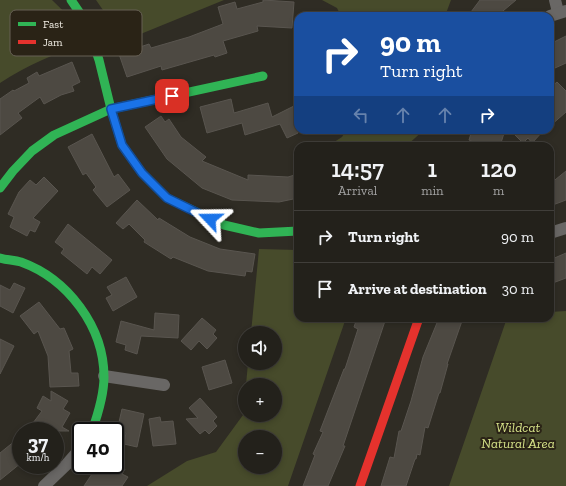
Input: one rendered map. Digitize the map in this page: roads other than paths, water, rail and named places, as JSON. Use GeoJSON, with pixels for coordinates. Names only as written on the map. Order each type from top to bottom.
{"type":"FeatureCollection","features":[{"type":"Feature","properties":{"kind":"street"},"geometry":{"type":"LineString","coordinates":[[71,0],[78,10]]}},
{"type":"Feature","properties":{"kind":"street"},"geometry":{"type":"LineString","coordinates":[[555,0],[558,13]]}},
{"type":"Feature","properties":{"kind":"street"},"geometry":{"type":"LineString","coordinates":[[98,56],[122,145],[142,173],[167,198],[224,225],[259,233],[294,231]]}},
{"type":"Feature","properties":{"kind":"street"},"geometry":{"type":"LineString","coordinates":[[0,188],[12,171],[32,151],[54,136],[111,109],[263,76]]}},
{"type":"Feature","properties":{"kind":"street"},"geometry":{"type":"LineString","coordinates":[[554,232],[566,228]]}},
{"type":"Feature","properties":{"kind":"street"},"geometry":{"type":"LineString","coordinates":[[0,258],[20,262],[47,276],[72,297],[88,318],[100,346],[104,376],[100,407],[95,422]]}},
{"type":"Feature","properties":{"kind":"street"},"geometry":{"type":"LineString","coordinates":[[360,486],[418,322]]}},
{"type":"Feature","properties":{"kind":"street"},"geometry":{"type":"LineString","coordinates":[[104,376],[164,385]]}},
{"type":"Feature","properties":{"kind":"street"},"geometry":{"type":"LineString","coordinates":[[44,486],[72,459]]}},
{"type":"Feature","properties":{"kind":"park label","name":"Wildcat Natural Area"},"geometry":{"type":"Point","coordinates":[518,436]}}]}
